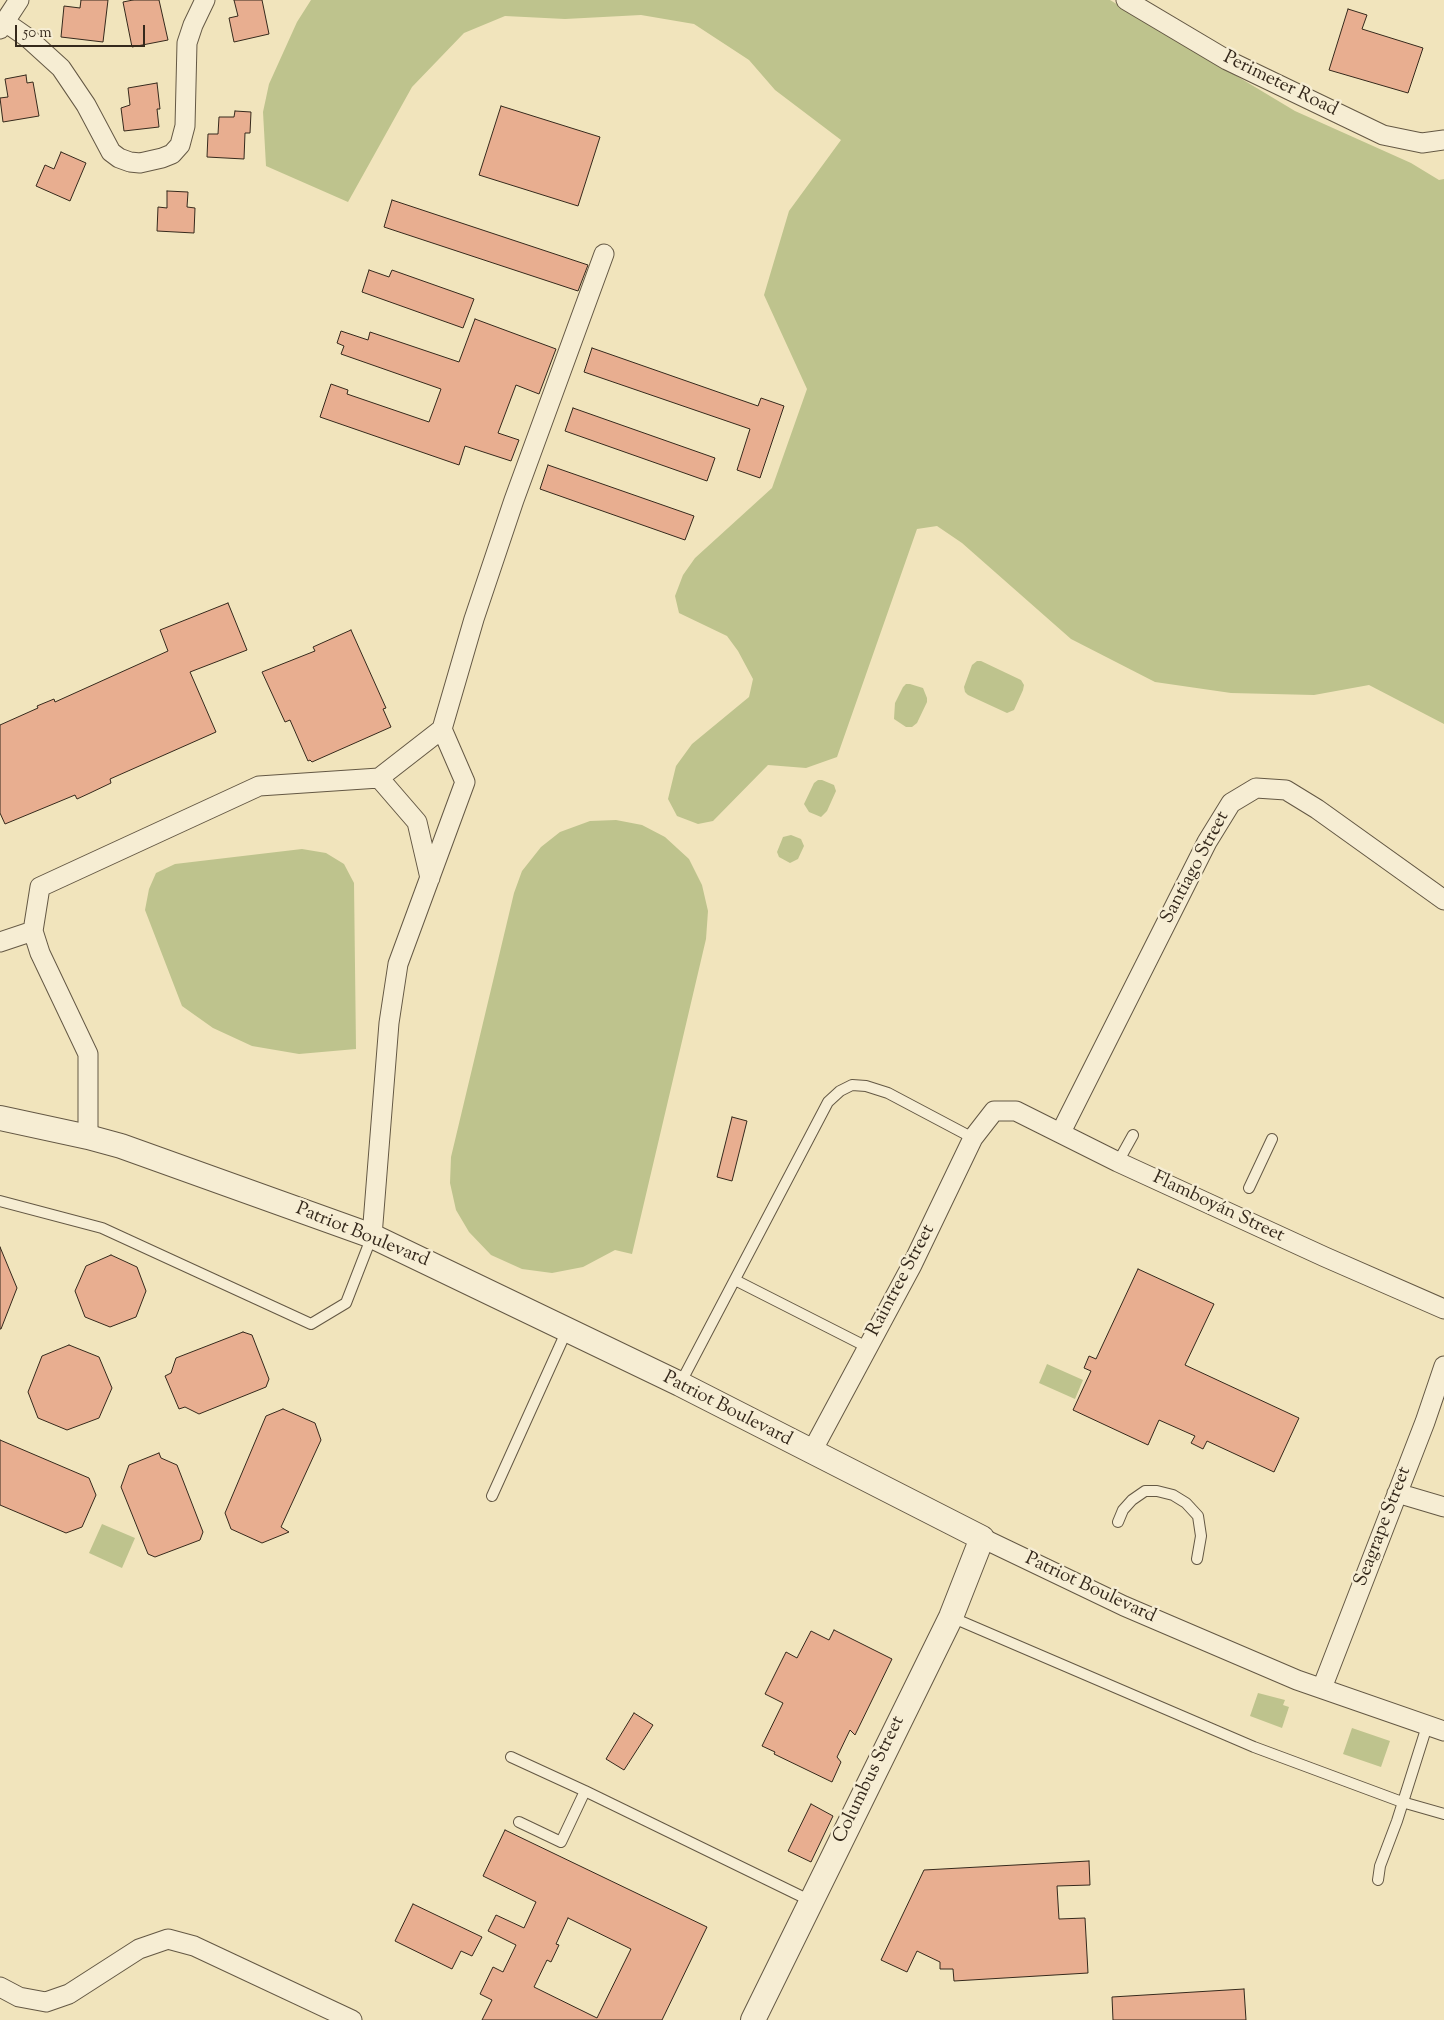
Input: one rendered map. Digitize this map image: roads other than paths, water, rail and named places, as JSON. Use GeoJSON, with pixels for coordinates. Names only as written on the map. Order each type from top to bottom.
{"type":"FeatureCollection","features":[{"type":"Feature","properties":{"kind":"street"},"geometry":{"type":"LineString","coordinates":[[19,0],[2,26],[28,38],[61,68],[86,105],[111,152],[119,158],[140,163],[172,154],[180,145],[184,132],[186,113],[187,42],[205,0]]}},
{"type":"Feature","properties":{"kind":"street","name":"Perimeter Road"},"geometry":{"type":"LineString","coordinates":[[1126,0],[1227,60],[1383,135],[1422,143],[1444,140]]}},
{"type":"Feature","properties":{"kind":"street"},"geometry":{"type":"LineString","coordinates":[[88,1137],[88,1054],[40,953],[33,931],[40,888],[259,786],[379,778],[442,729],[470,633],[508,518],[604,254]]}},
{"type":"Feature","properties":{"kind":"street"},"geometry":{"type":"LineString","coordinates":[[372,1236],[389,1022],[398,964],[465,782],[442,729]]}},
{"type":"Feature","properties":{"kind":"street"},"geometry":{"type":"LineString","coordinates":[[379,778],[417,822],[430,878]]}},
{"type":"Feature","properties":{"kind":"street","name":"Santiago Street"},"geometry":{"type":"LineString","coordinates":[[1061,1132],[1207,842],[1231,803],[1256,788],[1286,790],[1317,809],[1444,900]]}},
{"type":"Feature","properties":{"kind":"street"},"geometry":{"type":"LineString","coordinates":[[0,942],[33,931]]}},
{"type":"Feature","properties":{"kind":"street","name":"Flamboyán Street"},"geometry":{"type":"LineString","coordinates":[[994,1111],[1016,1111],[1118,1162],[1325,1258],[1444,1309]]}},
{"type":"Feature","properties":{"kind":"street","name":"Raintree Street"},"geometry":{"type":"LineString","coordinates":[[812,1453],[930,1231],[973,1138],[994,1111]]}},
{"type":"Feature","properties":{"kind":"street","name":"Patriot Boulevard"},"geometry":{"type":"LineString","coordinates":[[0,1118],[121,1146],[372,1236],[680,1384],[812,1453],[1124,1606],[1296,1680],[1435,1728]]}},
{"type":"Feature","properties":{"kind":"street","name":"Seagrape Street"},"geometry":{"type":"LineString","coordinates":[[1322,1688],[1426,1422],[1444,1366]]}},
{"type":"Feature","properties":{"kind":"street"},"geometry":{"type":"LineString","coordinates":[[1397,1493],[1444,1508]]}},
{"type":"Feature","properties":{"kind":"street","name":"Columbus Street"},"geometry":{"type":"LineString","coordinates":[[753,2020],[951,1617],[982,1538]]}},
{"type":"Feature","properties":{"kind":"street"},"geometry":{"type":"LineString","coordinates":[[0,1987],[19,1997],[46,2002],[69,1994],[138,1949],[168,1939],[194,1946],[329,2015],[352,2020]]}},
{"type":"Feature","properties":{"kind":"lane"},"geometry":{"type":"LineString","coordinates":[[680,1384],[828,1102],[840,1091],[852,1085],[866,1086],[881,1091],[973,1138]]}},
{"type":"Feature","properties":{"kind":"lane"},"geometry":{"type":"LineString","coordinates":[[1118,1162],[1133,1135]]}},
{"type":"Feature","properties":{"kind":"lane"},"geometry":{"type":"LineString","coordinates":[[1249,1188],[1272,1139]]}},
{"type":"Feature","properties":{"kind":"lane"},"geometry":{"type":"LineString","coordinates":[[0,1201],[102,1228],[311,1324],[346,1303],[372,1236]]}},
{"type":"Feature","properties":{"kind":"lane"},"geometry":{"type":"LineString","coordinates":[[735,1280],[867,1347]]}},
{"type":"Feature","properties":{"kind":"lane"},"geometry":{"type":"LineString","coordinates":[[492,1496],[567,1330]]}},
{"type":"Feature","properties":{"kind":"lane"},"geometry":{"type":"LineString","coordinates":[[1118,1522],[1132,1500],[1145,1491],[1157,1491],[1173,1495],[1186,1503],[1198,1516],[1201,1536],[1198,1559]]}},
{"type":"Feature","properties":{"kind":"lane"},"geometry":{"type":"LineString","coordinates":[[951,1617],[1254,1747],[1402,1802],[1444,1814]]}},
{"type":"Feature","properties":{"kind":"lane"},"geometry":{"type":"LineString","coordinates":[[1378,1880],[1380,1866],[1402,1802],[1435,1728]]}},
{"type":"Feature","properties":{"kind":"lane"},"geometry":{"type":"LineString","coordinates":[[511,1757],[811,1900]]}},
{"type":"Feature","properties":{"kind":"lane"},"geometry":{"type":"LineString","coordinates":[[519,1822],[561,1842],[585,1791]]}}]}
